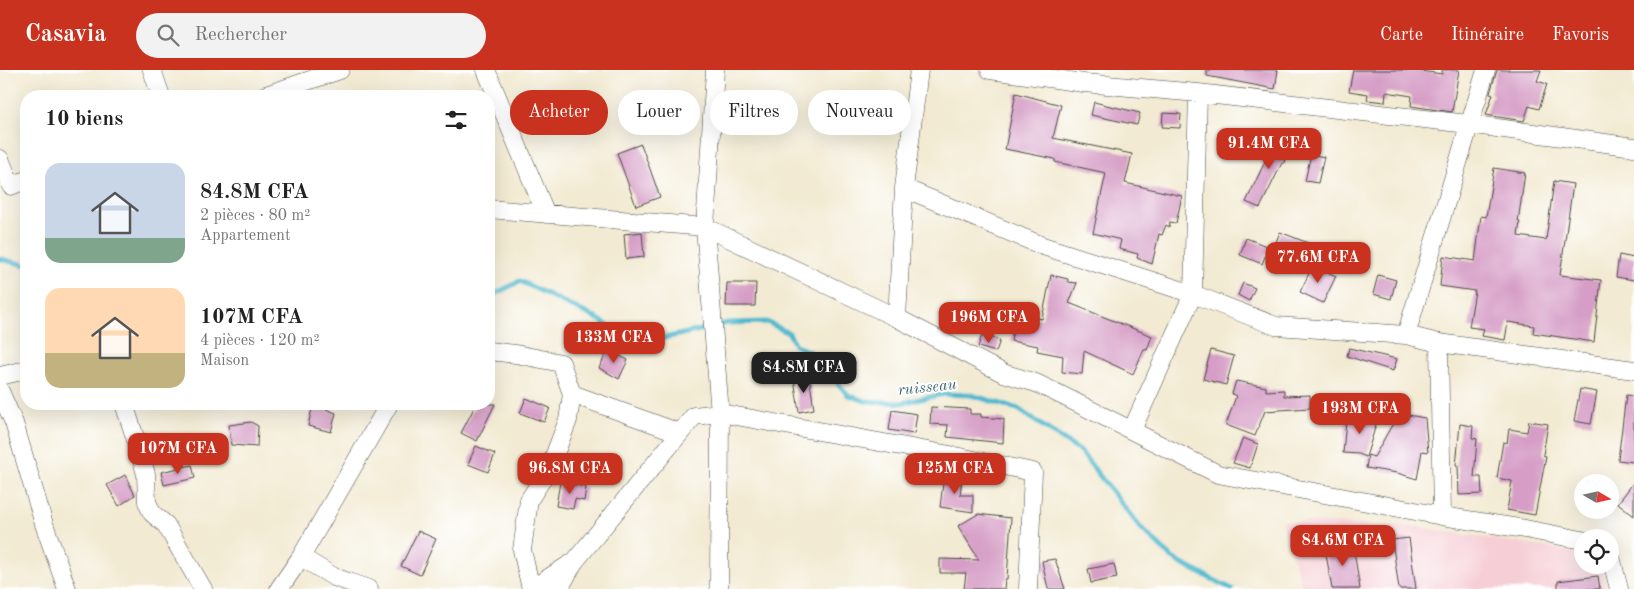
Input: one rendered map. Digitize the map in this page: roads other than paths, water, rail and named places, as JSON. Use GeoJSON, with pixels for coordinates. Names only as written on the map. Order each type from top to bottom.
{"type":"FeatureCollection","features":[{"type":"Feature","properties":{"kind":"street"},"geometry":{"type":"LineString","coordinates":[[152,70],[159,90]]}},
{"type":"Feature","properties":{"kind":"street"},"geometry":{"type":"LineString","coordinates":[[285,90],[340,70]]}},
{"type":"Feature","properties":{"kind":"street"},"geometry":{"type":"LineString","coordinates":[[486,70],[494,90]]}},
{"type":"Feature","properties":{"kind":"street"},"geometry":{"type":"LineString","coordinates":[[715,70],[705,227],[720,413],[719,589]]}},
{"type":"Feature","properties":{"kind":"street"},"geometry":{"type":"LineString","coordinates":[[897,318],[904,188],[919,70]]}},
{"type":"Feature","properties":{"kind":"street"},"geometry":{"type":"LineString","coordinates":[[990,70],[1084,76],[1198,93],[1468,124],[1634,147]]}},
{"type":"Feature","properties":{"kind":"street"},"geometry":{"type":"LineString","coordinates":[[1406,335],[1468,124],[1486,70]]}},
{"type":"Feature","properties":{"kind":"street"},"geometry":{"type":"LineString","coordinates":[[495,92],[546,214]]}},
{"type":"Feature","properties":{"kind":"street"},"geometry":{"type":"LineString","coordinates":[[1132,430],[1193,294],[1198,93]]}},
{"type":"Feature","properties":{"kind":"street"},"geometry":{"type":"LineString","coordinates":[[1,164],[10,186],[20,182]]}},
{"type":"Feature","properties":{"kind":"street"},"geometry":{"type":"LineString","coordinates":[[904,188],[1043,246],[1193,294],[1276,326],[1406,335],[1438,343],[1634,370]]}},
{"type":"Feature","properties":{"kind":"street"},"geometry":{"type":"LineString","coordinates":[[495,210],[705,227],[897,318],[1003,373],[1036,383],[1218,474],[1574,538]]}},
{"type":"Feature","properties":{"kind":"street"},"geometry":{"type":"LineString","coordinates":[[1438,343],[1442,516]]}},
{"type":"Feature","properties":{"kind":"street"},"geometry":{"type":"LineString","coordinates":[[495,352],[561,363],[572,394],[568,420],[550,468],[529,500],[522,550],[531,589],[575,561]]}},
{"type":"Feature","properties":{"kind":"street"},"geometry":{"type":"LineString","coordinates":[[0,376],[20,371]]}},
{"type":"Feature","properties":{"kind":"street"},"geometry":{"type":"LineString","coordinates":[[0,391],[14,423],[44,524],[67,589]]}},
{"type":"Feature","properties":{"kind":"street"},"geometry":{"type":"LineString","coordinates":[[572,394],[680,433]]}},
{"type":"Feature","properties":{"kind":"street"},"geometry":{"type":"LineString","coordinates":[[126,410],[146,474],[147,502],[152,513],[166,525],[203,589]]}},
{"type":"Feature","properties":{"kind":"street"},"geometry":{"type":"LineString","coordinates":[[279,589],[301,557],[386,410]]}},
{"type":"Feature","properties":{"kind":"street"},"geometry":{"type":"LineString","coordinates":[[559,589],[575,561],[694,416],[720,413],[1034,472],[1028,589]]}},
{"type":"Feature","properties":{"kind":"street"},"geometry":{"type":"LineString","coordinates":[[301,557],[334,577],[369,589]]}},
{"type":"Feature","properties":{"kind":"street"},"geometry":{"type":"LineString","coordinates":[[1615,574],[1619,589]]}},
{"type":"Feature","properties":{"kind":"waterway","name":"ruisseau"},"geometry":{"type":"LineString","coordinates":[[0,259],[20,264]]}},
{"type":"Feature","properties":{"kind":"waterway","name":"ruisseau"},"geometry":{"type":"LineString","coordinates":[[495,294],[520,281],[600,320],[633,345],[709,328]]}},
{"type":"Feature","properties":{"kind":"waterway","name":"ruisseau"},"geometry":{"type":"LineString","coordinates":[[717,326],[727,323],[767,322],[789,333],[795,345],[819,357],[828,365],[836,381],[848,395],[865,401],[901,403],[944,394],[971,395],[1018,409],[1081,452],[1139,526],[1171,557],[1232,589]]}}]}
